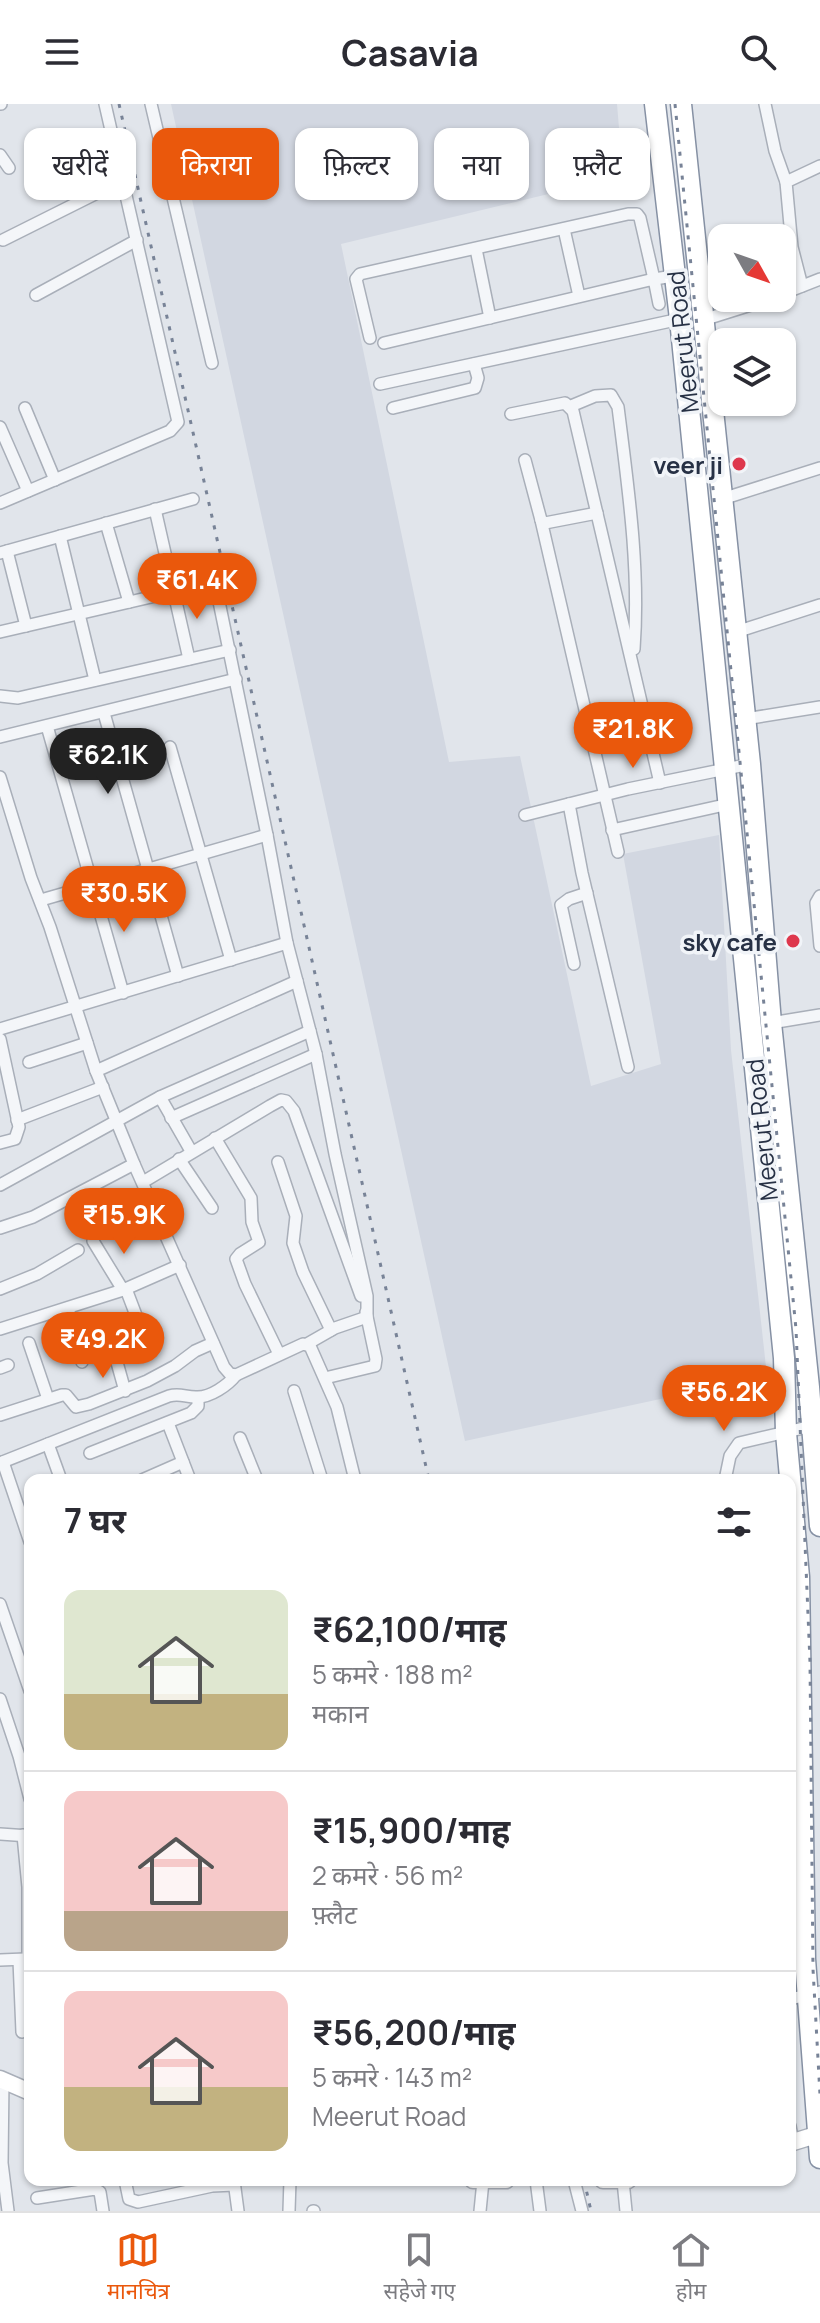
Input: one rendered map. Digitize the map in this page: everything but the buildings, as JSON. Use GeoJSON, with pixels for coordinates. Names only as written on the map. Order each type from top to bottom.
{"type":"FeatureCollection","features":[{"type":"Feature","properties":{"kind":"highway","name":"Meerut Road"},"geometry":{"type":"LineString","coordinates":[[655,104],[664,277],[680,319],[785,1370],[790,1474]]}},
{"type":"Feature","properties":{"kind":"highway","name":"Meerut Road"},"geometry":{"type":"LineString","coordinates":[[681,104],[750,764],[771,1023],[807,1367],[820,1526]]}},
{"type":"Feature","properties":{"kind":"highway"},"geometry":{"type":"LineString","coordinates":[[785,1370],[807,1367]]}},
{"type":"Feature","properties":{"kind":"highway","name":"Meerut Road"},"geometry":{"type":"LineString","coordinates":[[796,1544],[806,1995],[820,2158]]}},
{"type":"Feature","properties":{"kind":"street"},"geometry":{"type":"LineString","coordinates":[[105,104],[111,128]]}},
{"type":"Feature","properties":{"kind":"street"},"geometry":{"type":"LineString","coordinates":[[151,104],[212,363]]}},
{"type":"Feature","properties":{"kind":"street"},"geometry":{"type":"LineString","coordinates":[[765,104],[775,151],[786,182],[792,247],[802,286]]}},
{"type":"Feature","properties":{"kind":"street"},"geometry":{"type":"LineString","coordinates":[[0,155],[9,168]]}},
{"type":"Feature","properties":{"kind":"street"},"geometry":{"type":"LineString","coordinates":[[786,182],[820,166]]}},
{"type":"Feature","properties":{"kind":"street"},"geometry":{"type":"LineString","coordinates":[[3,240],[83,200]]}},
{"type":"Feature","properties":{"kind":"street"},"geometry":{"type":"LineString","coordinates":[[0,503],[170,431],[178,422],[128,200]]}},
{"type":"Feature","properties":{"kind":"street"},"geometry":{"type":"LineString","coordinates":[[370,338],[357,284],[357,276],[364,272],[637,214],[664,277],[659,304]]}},
{"type":"Feature","properties":{"kind":"street"},"geometry":{"type":"LineString","coordinates":[[564,229],[579,296]]}},
{"type":"Feature","properties":{"kind":"street"},"geometry":{"type":"LineString","coordinates":[[36,295],[137,240]]}},
{"type":"Feature","properties":{"kind":"street"},"geometry":{"type":"LineString","coordinates":[[476,249],[490,318]]}},
{"type":"Feature","properties":{"kind":"street"},"geometry":{"type":"LineString","coordinates":[[384,343],[664,277]]}},
{"type":"Feature","properties":{"kind":"street"},"geometry":{"type":"LineString","coordinates":[[796,288],[820,279]]}},
{"type":"Feature","properties":{"kind":"street"},"geometry":{"type":"LineString","coordinates":[[703,320],[728,312]]}},
{"type":"Feature","properties":{"kind":"street"},"geometry":{"type":"LineString","coordinates":[[380,384],[680,319]]}},
{"type":"Feature","properties":{"kind":"street"},"geometry":{"type":"LineString","coordinates":[[393,408],[475,388],[478,378],[474,364]]}},
{"type":"Feature","properties":{"kind":"street"},"geometry":{"type":"LineString","coordinates":[[511,414],[565,403],[571,406],[604,394],[616,400],[636,575],[633,662]]}},
{"type":"Feature","properties":{"kind":"street"},"geometry":{"type":"LineString","coordinates":[[571,406],[660,783]]}},
{"type":"Feature","properties":{"kind":"street"},"geometry":{"type":"LineString","coordinates":[[25,408],[55,480]]}},
{"type":"Feature","properties":{"kind":"street"},"geometry":{"type":"LineString","coordinates":[[0,427],[28,491]]}},
{"type":"Feature","properties":{"kind":"street"},"geometry":{"type":"LineString","coordinates":[[525,460],[618,852]]}},
{"type":"Feature","properties":{"kind":"street"},"geometry":{"type":"LineString","coordinates":[[722,499],[820,468]]}},
{"type":"Feature","properties":{"kind":"street"},"geometry":{"type":"LineString","coordinates":[[26,626],[4,552],[193,499]]}},
{"type":"Feature","properties":{"kind":"street"},"geometry":{"type":"LineString","coordinates":[[155,509],[189,659]]}},
{"type":"Feature","properties":{"kind":"street"},"geometry":{"type":"LineString","coordinates":[[541,520],[550,523],[597,513]]}},
{"type":"Feature","properties":{"kind":"street"},"geometry":{"type":"LineString","coordinates":[[106,523],[129,602]]}},
{"type":"Feature","properties":{"kind":"street"},"geometry":{"type":"LineString","coordinates":[[60,536],[95,680]]}},
{"type":"Feature","properties":{"kind":"street"},"geometry":{"type":"LineString","coordinates":[[0,632],[214,584],[236,679],[287,943],[316,1054],[367,1296],[367,1317]]}},
{"type":"Feature","properties":{"kind":"street"},"geometry":{"type":"LineString","coordinates":[[736,632],[820,605]]}},
{"type":"Feature","properties":{"kind":"street"},"geometry":{"type":"LineString","coordinates":[[0,696],[18,698],[230,650]]}},
{"type":"Feature","properties":{"kind":"street"},"geometry":{"type":"LineString","coordinates":[[0,737],[236,679]]}},
{"type":"Feature","properties":{"kind":"street"},"geometry":{"type":"LineString","coordinates":[[745,719],[820,707]]}},
{"type":"Feature","properties":{"kind":"street"},"geometry":{"type":"LineString","coordinates":[[104,713],[178,976]]}},
{"type":"Feature","properties":{"kind":"street"},"geometry":{"type":"LineString","coordinates":[[47,726],[123,993]]}},
{"type":"Feature","properties":{"kind":"street"},"geometry":{"type":"LineString","coordinates":[[170,747],[231,960]]}},
{"type":"Feature","properties":{"kind":"street"},"geometry":{"type":"LineString","coordinates":[[525,815],[750,764]]}},
{"type":"Feature","properties":{"kind":"street"},"geometry":{"type":"LineString","coordinates":[[0,777],[96,1071],[224,1367],[230,1374],[236,1375]]}},
{"type":"Feature","properties":{"kind":"street"},"geometry":{"type":"LineString","coordinates":[[569,804],[628,1067]]}},
{"type":"Feature","properties":{"kind":"street"},"geometry":{"type":"LineString","coordinates":[[612,830],[729,804]]}},
{"type":"Feature","properties":{"kind":"street"},"geometry":{"type":"LineString","coordinates":[[41,900],[267,835]]}},
{"type":"Feature","properties":{"kind":"street"},"geometry":{"type":"LineString","coordinates":[[574,964],[561,905],[587,893]]}},
{"type":"Feature","properties":{"kind":"street"},"geometry":{"type":"LineString","coordinates":[[820,896],[816,903],[820,946]]}},
{"type":"Feature","properties":{"kind":"street"},"geometry":{"type":"LineString","coordinates":[[0,1029],[287,943]]}},
{"type":"Feature","properties":{"kind":"street"},"geometry":{"type":"LineString","coordinates":[[96,1071],[297,981]]}},
{"type":"Feature","properties":{"kind":"street"},"geometry":{"type":"LineString","coordinates":[[771,1023],[820,1015]]}},
{"type":"Feature","properties":{"kind":"street"},"geometry":{"type":"LineString","coordinates":[[0,1185],[160,1097],[310,1031]]}},
{"type":"Feature","properties":{"kind":"street"},"geometry":{"type":"LineString","coordinates":[[0,1039],[19,1134],[15,1139],[0,1143]]}},
{"type":"Feature","properties":{"kind":"street"},"geometry":{"type":"LineString","coordinates":[[29,1062],[87,1043]]}},
{"type":"Feature","properties":{"kind":"street"},"geometry":{"type":"LineString","coordinates":[[171,1118],[316,1054]]}},
{"type":"Feature","properties":{"kind":"street"},"geometry":{"type":"LineString","coordinates":[[17,1120],[103,1087]]}},
{"type":"Feature","properties":{"kind":"street"},"geometry":{"type":"LineString","coordinates":[[160,1097],[191,1151]]}},
{"type":"Feature","properties":{"kind":"street"},"geometry":{"type":"LineString","coordinates":[[143,1182],[281,1100],[291,1106],[367,1317],[376,1359],[375,1366],[325,1378]]}},
{"type":"Feature","properties":{"kind":"street"},"geometry":{"type":"LineString","coordinates":[[215,1138],[253,1204],[252,1222],[259,1242],[236,1259],[279,1354]]}},
{"type":"Feature","properties":{"kind":"street"},"geometry":{"type":"LineString","coordinates":[[179,1159],[212,1208]]}},
{"type":"Feature","properties":{"kind":"street"},"geometry":{"type":"LineString","coordinates":[[278,1162],[296,1216],[293,1243],[303,1272],[331,1330]]}},
{"type":"Feature","properties":{"kind":"street"},"geometry":{"type":"LineString","coordinates":[[0,1228],[33,1217],[134,1164]]}},
{"type":"Feature","properties":{"kind":"street"},"geometry":{"type":"LineString","coordinates":[[93,1241],[124,1290],[145,1339]]}},
{"type":"Feature","properties":{"kind":"street"},"geometry":{"type":"LineString","coordinates":[[0,1289],[37,1274],[78,1250]]}},
{"type":"Feature","properties":{"kind":"street"},"geometry":{"type":"LineString","coordinates":[[0,1329],[124,1290],[180,1265]]}},
{"type":"Feature","properties":{"kind":"street"},"geometry":{"type":"LineString","coordinates":[[68,1308],[82,1362]]}},
{"type":"Feature","properties":{"kind":"street"},"geometry":{"type":"LineString","coordinates":[[24,1525],[1,1462],[169,1396],[180,1394],[198,1398],[222,1388],[236,1375],[279,1354],[367,1317]]}},
{"type":"Feature","properties":{"kind":"street"},"geometry":{"type":"LineString","coordinates":[[111,1341],[125,1391]]}},
{"type":"Feature","properties":{"kind":"street"},"geometry":{"type":"LineString","coordinates":[[29,1343],[48,1399]]}},
{"type":"Feature","properties":{"kind":"street"},"geometry":{"type":"LineString","coordinates":[[0,1415],[66,1395],[76,1407],[81,1407],[166,1372],[195,1351],[213,1343]]}},
{"type":"Feature","properties":{"kind":"street"},"geometry":{"type":"LineString","coordinates":[[307,1344],[337,1407],[354,1474]]}},
{"type":"Feature","properties":{"kind":"street"},"geometry":{"type":"LineString","coordinates":[[294,1391],[320,1474]]}},
{"type":"Feature","properties":{"kind":"street"},"geometry":{"type":"LineString","coordinates":[[90,1453],[197,1410],[198,1398]]}},
{"type":"Feature","properties":{"kind":"street"},"geometry":{"type":"LineString","coordinates":[[168,1423],[188,1474]]}},
{"type":"Feature","properties":{"kind":"street"},"geometry":{"type":"LineString","coordinates":[[726,1474],[730,1456],[739,1443],[812,1426]]}},
{"type":"Feature","properties":{"kind":"street"},"geometry":{"type":"LineString","coordinates":[[240,1438],[255,1474]]}},
{"type":"Feature","properties":{"kind":"street"},"geometry":{"type":"LineString","coordinates":[[48,1444],[59,1474]]}},
{"type":"Feature","properties":{"kind":"street"},"geometry":{"type":"LineString","coordinates":[[156,1474],[183,1462]]}},
{"type":"Feature","properties":{"kind":"street"},"geometry":{"type":"LineString","coordinates":[[0,1604],[24,1674]]}},
{"type":"Feature","properties":{"kind":"street"},"geometry":{"type":"LineString","coordinates":[[0,1699],[24,1776]]}},
{"type":"Feature","properties":{"kind":"street"},"geometry":{"type":"LineString","coordinates":[[0,1834],[24,1835]]}},
{"type":"Feature","properties":{"kind":"street"},"geometry":{"type":"LineString","coordinates":[[0,1960],[24,1959]]}},
{"type":"Feature","properties":{"kind":"street"},"geometry":{"type":"LineString","coordinates":[[22,2032],[24,1996]]}},
{"type":"Feature","properties":{"kind":"street"},"geometry":{"type":"LineString","coordinates":[[8,2211],[2,2189],[1,2079],[24,2089]]}},
{"type":"Feature","properties":{"kind":"street"},"geometry":{"type":"LineString","coordinates":[[796,2137],[816,2135]]}},
{"type":"Feature","properties":{"kind":"street"},"geometry":{"type":"LineString","coordinates":[[126,2186],[129,2199],[138,2202],[212,2186]]}},
{"type":"Feature","properties":{"kind":"street"},"geometry":{"type":"LineString","coordinates":[[234,2186],[238,2211]]}},
{"type":"Feature","properties":{"kind":"street"},"geometry":{"type":"LineString","coordinates":[[289,2211],[290,2186]]}},
{"type":"Feature","properties":{"kind":"street"},"geometry":{"type":"LineString","coordinates":[[478,2186],[480,2211]]}},
{"type":"Feature","properties":{"kind":"street"},"geometry":{"type":"LineString","coordinates":[[537,2186],[540,2211]]}},
{"type":"Feature","properties":{"kind":"street"},"geometry":{"type":"LineString","coordinates":[[576,2186],[582,2211]]}},
{"type":"Feature","properties":{"kind":"street"},"geometry":{"type":"LineString","coordinates":[[626,2186],[626,2211]]}},
{"type":"Feature","properties":{"kind":"street"},"geometry":{"type":"LineString","coordinates":[[37,2198],[95,2189],[100,2192],[103,2211]]}},
{"type":"Feature","properties":{"kind":"shaded area"},"geometry":{"type":"Polygon","coordinates":[[[171,104],[617,104],[619,128],[545,128],[545,195],[529,199],[529,128],[434,128],[434,200],[523,200],[341,244],[449,762],[520,756],[591,1086],[661,1064],[623,854],[719,835],[731,1050],[767,1376],[465,1441],[192,200],[279,200],[279,128],[176,128],[171,104]]]}},
{"type":"Feature","properties":{"kind":"railway"},"geometry":{"type":"LineString","coordinates":[[119,104],[428,1474]]}},
{"type":"Feature","properties":{"kind":"railway"},"geometry":{"type":"LineString","coordinates":[[675,104],[796,1329],[810,1662],[813,1969],[820,2095]]}},
{"type":"Feature","properties":{"kind":"railway"},"geometry":{"type":"LineString","coordinates":[[585,2186],[591,2211]]}},
{"type":"Feature","properties":{"kind":"place","name":"veer ji"},"geometry":{"type":"Point","coordinates":[739,464]}},
{"type":"Feature","properties":{"kind":"place","name":"sky cafe"},"geometry":{"type":"Point","coordinates":[793,941]}}]}
